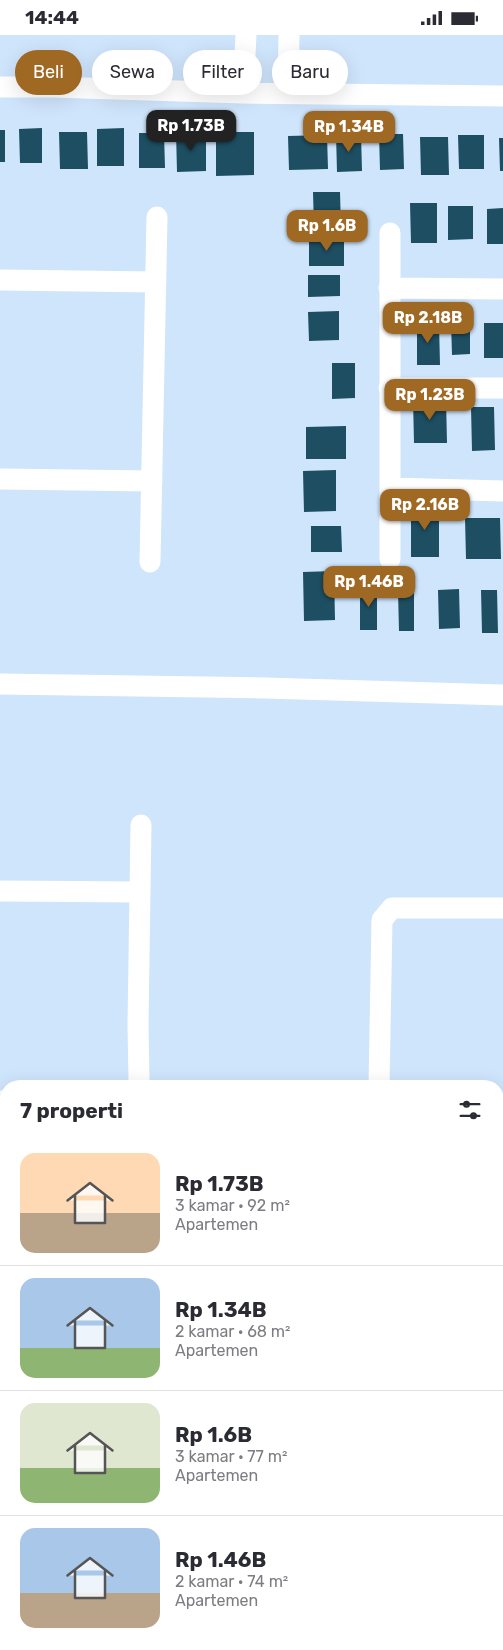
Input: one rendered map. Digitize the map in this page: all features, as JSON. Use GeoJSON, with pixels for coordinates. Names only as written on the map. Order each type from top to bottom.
{"type":"FeatureCollection","features":[{"type":"Feature","properties":{"kind":"street"},"geometry":{"type":"LineString","coordinates":[[245,50],[246,35]]}},
{"type":"Feature","properties":{"kind":"street"},"geometry":{"type":"LineString","coordinates":[[289,35],[289,50]]}},
{"type":"Feature","properties":{"kind":"street"},"geometry":{"type":"LineString","coordinates":[[0,87],[183,91]]}},
{"type":"Feature","properties":{"kind":"street"},"geometry":{"type":"LineString","coordinates":[[348,94],[503,96]]}},
{"type":"Feature","properties":{"kind":"street"},"geometry":{"type":"LineString","coordinates":[[150,562],[157,217]]}},
{"type":"Feature","properties":{"kind":"street"},"geometry":{"type":"LineString","coordinates":[[390,233],[390,559]]}},
{"type":"Feature","properties":{"kind":"street"},"geometry":{"type":"LineString","coordinates":[[0,280],[156,282]]}},
{"type":"Feature","properties":{"kind":"street"},"geometry":{"type":"LineString","coordinates":[[389,288],[503,289]]}},
{"type":"Feature","properties":{"kind":"street"},"geometry":{"type":"LineString","coordinates":[[389,388],[503,388]]}},
{"type":"Feature","properties":{"kind":"street"},"geometry":{"type":"LineString","coordinates":[[0,479],[152,481]]}},
{"type":"Feature","properties":{"kind":"street"},"geometry":{"type":"LineString","coordinates":[[390,488],[503,491]]}},
{"type":"Feature","properties":{"kind":"street"},"geometry":{"type":"LineString","coordinates":[[0,684],[255,688],[503,695]]}},
{"type":"Feature","properties":{"kind":"street"},"geometry":{"type":"LineString","coordinates":[[139,1080],[138,1025],[142,825]]}},
{"type":"Feature","properties":{"kind":"street"},"geometry":{"type":"LineString","coordinates":[[0,891],[140,893]]}},
{"type":"Feature","properties":{"kind":"street"},"geometry":{"type":"LineString","coordinates":[[379,1080],[382,920],[392,908],[503,909]]}},
{"type":"Feature","properties":{"kind":"building"},"geometry":{"type":"Polygon","coordinates":[[[42,128],[42,163],[20,163],[19,129],[42,128]]]}},
{"type":"Feature","properties":{"kind":"building"},"geometry":{"type":"Polygon","coordinates":[[[124,128],[124,166],[97,166],[97,129],[124,128]]]}},
{"type":"Feature","properties":{"kind":"building"},"geometry":{"type":"Polygon","coordinates":[[[0,130],[5,130],[5,162],[0,162],[0,130]]]}},
{"type":"Feature","properties":{"kind":"building"},"geometry":{"type":"Polygon","coordinates":[[[59,132],[87,132],[88,169],[60,169],[59,132]]]}},
{"type":"Feature","properties":{"kind":"building"},"geometry":{"type":"Polygon","coordinates":[[[176,132],[206,132],[206,171],[177,172],[176,132]]]}},
{"type":"Feature","properties":{"kind":"building"},"geometry":{"type":"Polygon","coordinates":[[[216,132],[254,132],[254,175],[216,176],[216,132]]]}},
{"type":"Feature","properties":{"kind":"building"},"geometry":{"type":"Polygon","coordinates":[[[139,133],[164,133],[165,168],[139,168],[139,133]]]}},
{"type":"Feature","properties":{"kind":"building"},"geometry":{"type":"Polygon","coordinates":[[[336,134],[361,134],[362,171],[337,172],[336,134]]]}},
{"type":"Feature","properties":{"kind":"building"},"geometry":{"type":"Polygon","coordinates":[[[379,134],[403,134],[404,169],[380,170],[379,134]]]}},
{"type":"Feature","properties":{"kind":"building"},"geometry":{"type":"Polygon","coordinates":[[[327,135],[328,169],[289,170],[288,136],[327,135]]]}},
{"type":"Feature","properties":{"kind":"building"},"geometry":{"type":"Polygon","coordinates":[[[458,135],[484,135],[484,169],[459,169],[458,135]]]}},
{"type":"Feature","properties":{"kind":"building"},"geometry":{"type":"Polygon","coordinates":[[[420,137],[448,137],[449,175],[421,175],[420,137]]]}},
{"type":"Feature","properties":{"kind":"building"},"geometry":{"type":"Polygon","coordinates":[[[499,138],[503,138],[503,171],[500,171],[499,138]]]}},
{"type":"Feature","properties":{"kind":"building"},"geometry":{"type":"Polygon","coordinates":[[[313,192],[340,192],[341,228],[314,229],[313,192]]]}},
{"type":"Feature","properties":{"kind":"building"},"geometry":{"type":"Polygon","coordinates":[[[410,203],[437,203],[437,243],[411,243],[410,203]]]}},
{"type":"Feature","properties":{"kind":"building"},"geometry":{"type":"Polygon","coordinates":[[[448,206],[473,206],[473,239],[448,240],[448,206]]]}},
{"type":"Feature","properties":{"kind":"building"},"geometry":{"type":"Polygon","coordinates":[[[503,208],[503,244],[487,244],[487,209],[503,208]]]}},
{"type":"Feature","properties":{"kind":"building"},"geometry":{"type":"Polygon","coordinates":[[[344,237],[344,266],[309,266],[309,238],[344,237]]]}},
{"type":"Feature","properties":{"kind":"building"},"geometry":{"type":"Polygon","coordinates":[[[308,275],[340,275],[340,296],[308,297],[308,275]]]}},
{"type":"Feature","properties":{"kind":"building"},"geometry":{"type":"Polygon","coordinates":[[[339,311],[339,340],[309,341],[308,312],[339,311]]]}},
{"type":"Feature","properties":{"kind":"building"},"geometry":{"type":"Polygon","coordinates":[[[451,322],[470,322],[470,354],[452,355],[451,322]]]}},
{"type":"Feature","properties":{"kind":"building"},"geometry":{"type":"Polygon","coordinates":[[[417,323],[439,323],[440,365],[417,365],[417,323]]]}},
{"type":"Feature","properties":{"kind":"building"},"geometry":{"type":"Polygon","coordinates":[[[484,323],[503,323],[503,358],[484,358],[484,323]]]}},
{"type":"Feature","properties":{"kind":"building"},"geometry":{"type":"Polygon","coordinates":[[[332,363],[355,363],[355,398],[332,399],[332,363]]]}},
{"type":"Feature","properties":{"kind":"building"},"geometry":{"type":"Polygon","coordinates":[[[413,399],[446,399],[447,443],[414,443],[413,399]]]}},
{"type":"Feature","properties":{"kind":"building"},"geometry":{"type":"Polygon","coordinates":[[[471,407],[494,407],[495,450],[472,451],[471,407]]]}},
{"type":"Feature","properties":{"kind":"building"},"geometry":{"type":"Polygon","coordinates":[[[346,426],[346,459],[306,459],[306,427],[346,426]]]}},
{"type":"Feature","properties":{"kind":"building"},"geometry":{"type":"Polygon","coordinates":[[[336,470],[336,511],[304,512],[303,471],[336,470]]]}},
{"type":"Feature","properties":{"kind":"building"},"geometry":{"type":"Polygon","coordinates":[[[411,504],[439,504],[439,557],[411,557],[411,504]]]}},
{"type":"Feature","properties":{"kind":"building"},"geometry":{"type":"Polygon","coordinates":[[[465,518],[500,518],[501,559],[466,559],[465,518]]]}},
{"type":"Feature","properties":{"kind":"building"},"geometry":{"type":"Polygon","coordinates":[[[311,526],[341,526],[342,552],[311,552],[311,526]]]}},
{"type":"Feature","properties":{"kind":"building"},"geometry":{"type":"Polygon","coordinates":[[[334,571],[335,620],[304,621],[303,572],[334,571]]]}},
{"type":"Feature","properties":{"kind":"building"},"geometry":{"type":"Polygon","coordinates":[[[377,585],[377,630],[360,630],[360,586],[377,585]]]}},
{"type":"Feature","properties":{"kind":"building"},"geometry":{"type":"Polygon","coordinates":[[[459,589],[460,628],[439,629],[438,590],[459,589]]]}},
{"type":"Feature","properties":{"kind":"building"},"geometry":{"type":"Polygon","coordinates":[[[414,590],[414,631],[399,631],[398,591],[414,590]]]}},
{"type":"Feature","properties":{"kind":"building"},"geometry":{"type":"Polygon","coordinates":[[[481,590],[497,590],[498,633],[482,633],[481,590]]]}}]}
